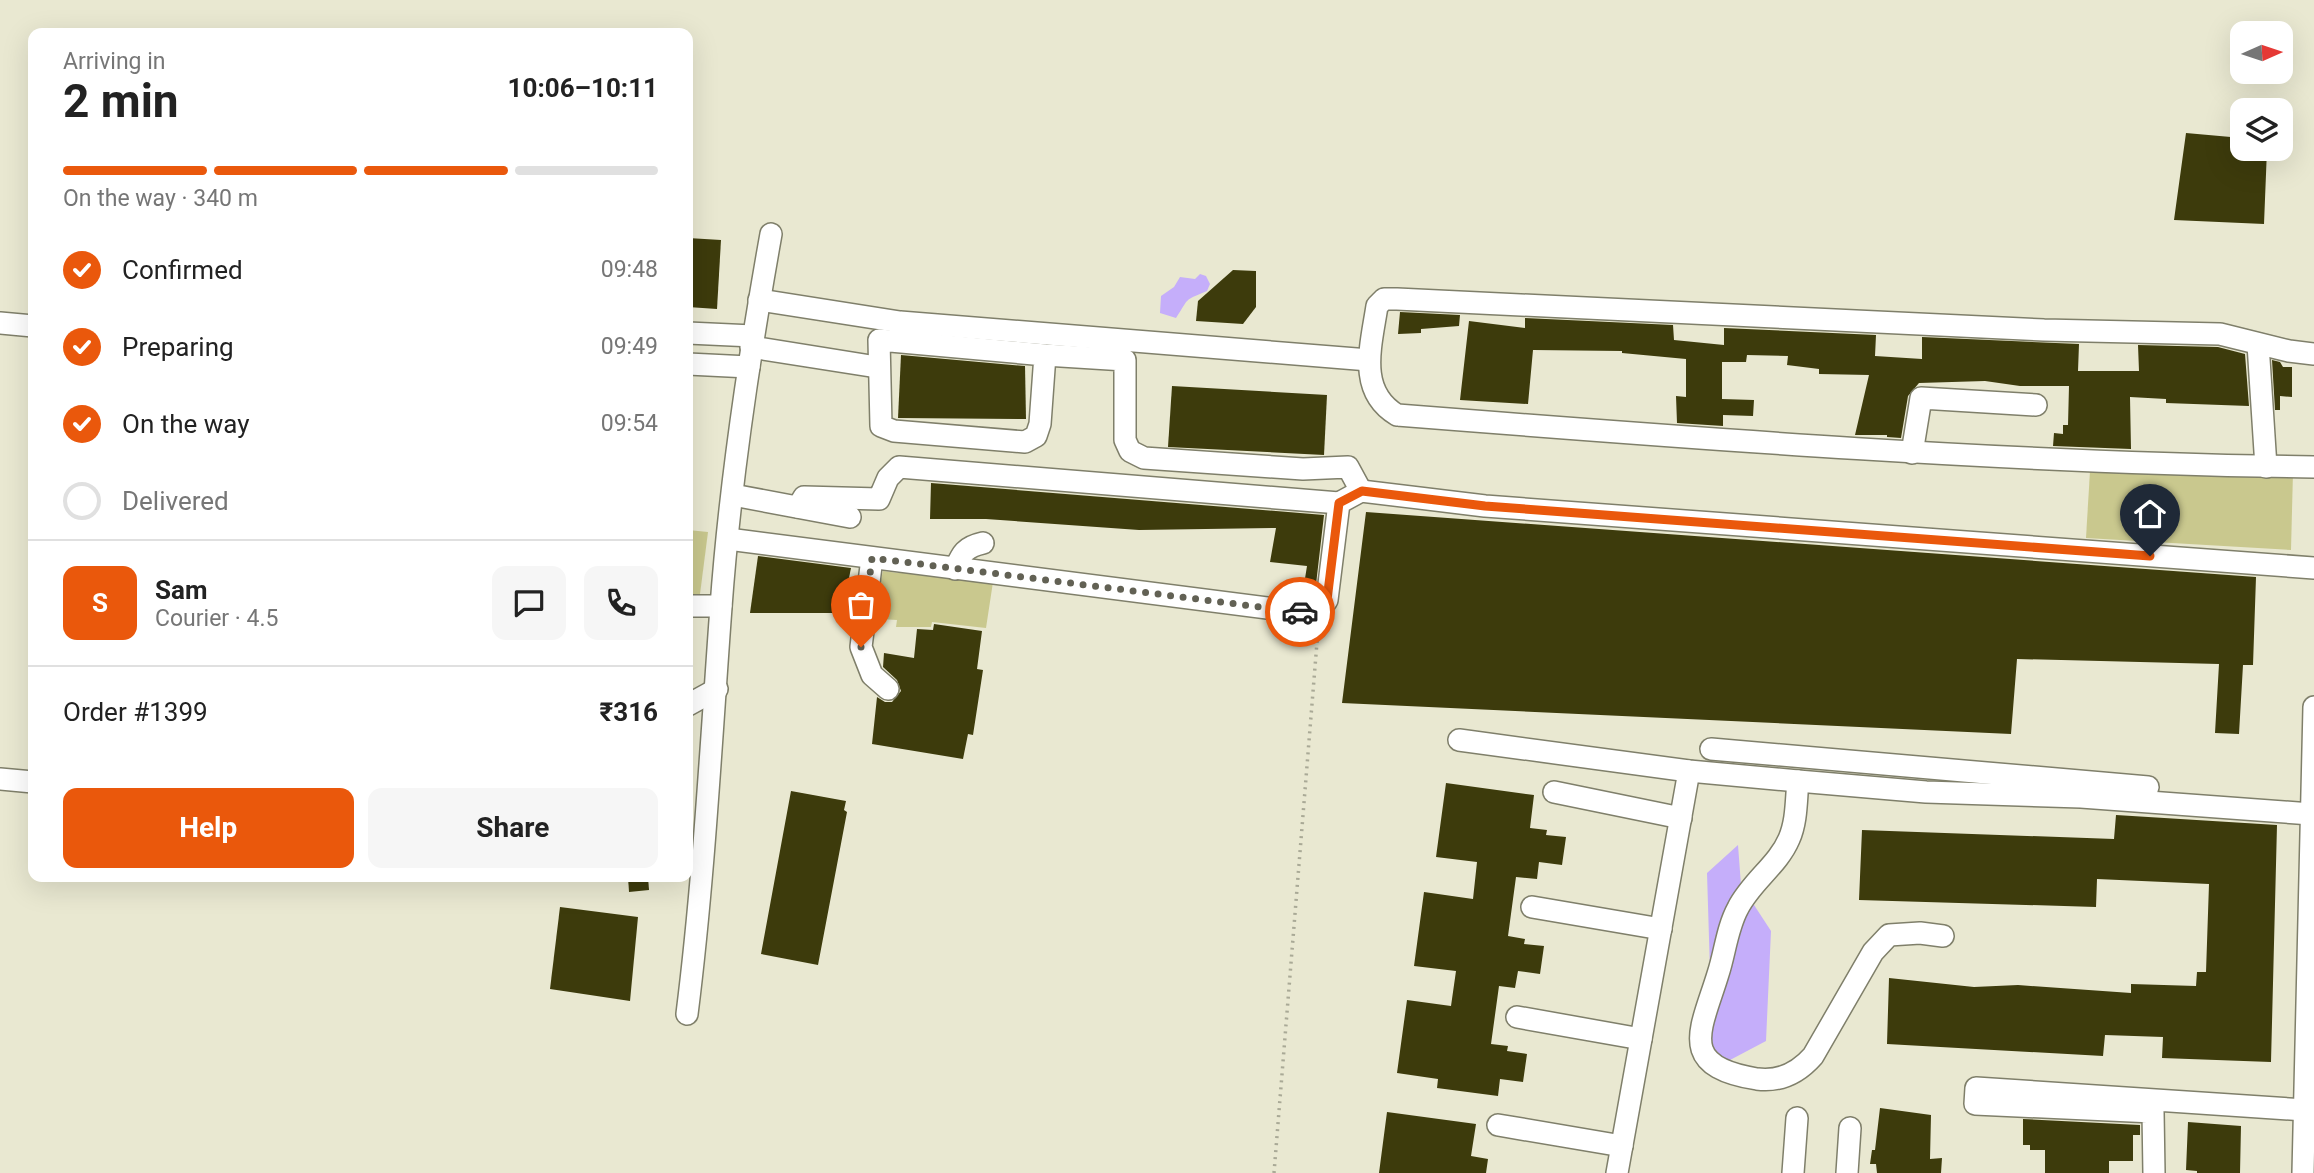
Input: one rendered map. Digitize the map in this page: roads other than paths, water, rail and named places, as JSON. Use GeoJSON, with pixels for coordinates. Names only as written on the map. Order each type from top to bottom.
{"type":"FeatureCollection","features":[{"type":"Feature","properties":{"kind":"street"},"geometry":{"type":"LineString","coordinates":[[687,1014],[728,539],[751,350],[771,234]]}},
{"type":"Feature","properties":{"kind":"street"},"geometry":{"type":"LineString","coordinates":[[2314,354],[2220,334],[2044,330],[1384,299],[1377,306],[1369,360],[1374,392],[1382,406],[1397,415],[1912,453],[2314,467]]}},
{"type":"Feature","properties":{"kind":"street"},"geometry":{"type":"LineString","coordinates":[[759,300],[900,322],[1369,360]]}},
{"type":"Feature","properties":{"kind":"street"},"geometry":{"type":"LineString","coordinates":[[0,323],[28,326]]}},
{"type":"Feature","properties":{"kind":"street"},"geometry":{"type":"LineString","coordinates":[[693,334],[751,350],[877,367]]}},
{"type":"Feature","properties":{"kind":"street"},"geometry":{"type":"LineString","coordinates":[[1045,355],[1040,424],[1036,436],[1025,442],[894,431],[881,426],[877,367],[879,340],[1125,360],[1125,439],[1130,451],[1144,458],[1303,469],[1348,467],[1362,491]]}},
{"type":"Feature","properties":{"kind":"street"},"geometry":{"type":"LineString","coordinates":[[2258,344],[2266,467]]}},
{"type":"Feature","properties":{"kind":"street"},"geometry":{"type":"LineString","coordinates":[[693,363],[751,350]]}},
{"type":"Feature","properties":{"kind":"street"},"geometry":{"type":"LineString","coordinates":[[1912,453],[1921,398],[2036,405]]}},
{"type":"Feature","properties":{"kind":"street"},"geometry":{"type":"LineString","coordinates":[[798,507],[804,497],[879,499],[888,478],[899,467],[1339,503],[1362,491],[1485,506],[2314,568]]}},
{"type":"Feature","properties":{"kind":"street"},"geometry":{"type":"LineString","coordinates":[[733,495],[850,517]]}},
{"type":"Feature","properties":{"kind":"street"},"geometry":{"type":"LineString","coordinates":[[728,539],[1306,613],[1320,610],[1327,600],[1339,503]]}},
{"type":"Feature","properties":{"kind":"street"},"geometry":{"type":"LineString","coordinates":[[955,569],[962,552],[970,546],[983,543]]}},
{"type":"Feature","properties":{"kind":"street"},"geometry":{"type":"LineString","coordinates":[[872,558],[861,647],[872,675],[888,689]]}},
{"type":"Feature","properties":{"kind":"street"},"geometry":{"type":"LineString","coordinates":[[693,606],[721,606]]}},
{"type":"Feature","properties":{"kind":"street"},"geometry":{"type":"LineString","coordinates":[[693,702],[717,689]]}},
{"type":"Feature","properties":{"kind":"street"},"geometry":{"type":"LineString","coordinates":[[2303,1173],[2314,707]]}},
{"type":"Feature","properties":{"kind":"street"},"geometry":{"type":"LineString","coordinates":[[1460,740],[1689,771],[1926,792],[2312,806]]}},
{"type":"Feature","properties":{"kind":"street"},"geometry":{"type":"LineString","coordinates":[[1711,749],[2312,806]]}},
{"type":"Feature","properties":{"kind":"street"},"geometry":{"type":"LineString","coordinates":[[1617,1173],[1689,771]]}},
{"type":"Feature","properties":{"kind":"street"},"geometry":{"type":"LineString","coordinates":[[0,779],[28,782]]}},
{"type":"Feature","properties":{"kind":"street"},"geometry":{"type":"LineString","coordinates":[[1798,781],[1794,824],[1789,839],[1737,909],[1718,976],[1702,1018],[1701,1051],[1709,1062],[1758,1079],[1782,1078],[1801,1070],[1813,1056],[1873,952],[1889,935],[1920,933],[1943,936]]}},
{"type":"Feature","properties":{"kind":"street"},"geometry":{"type":"LineString","coordinates":[[1554,792],[1681,818]]}},
{"type":"Feature","properties":{"kind":"street"},"geometry":{"type":"LineString","coordinates":[[1532,907],[1661,929]]}},
{"type":"Feature","properties":{"kind":"street"},"geometry":{"type":"LineString","coordinates":[[1517,1017],[1641,1039]]}},
{"type":"Feature","properties":{"kind":"street"},"geometry":{"type":"LineString","coordinates":[[2154,1107],[1976,1088],[1975,1104],[2305,1110]]}},
{"type":"Feature","properties":{"kind":"street"},"geometry":{"type":"LineString","coordinates":[[2154,1107],[2154,1173]]}},
{"type":"Feature","properties":{"kind":"street"},"geometry":{"type":"LineString","coordinates":[[1793,1173],[1797,1118]]}},
{"type":"Feature","properties":{"kind":"street"},"geometry":{"type":"LineString","coordinates":[[1499,1125],[1622,1146]]}},
{"type":"Feature","properties":{"kind":"street"},"geometry":{"type":"LineString","coordinates":[[1847,1173],[1850,1128]]}}]}
